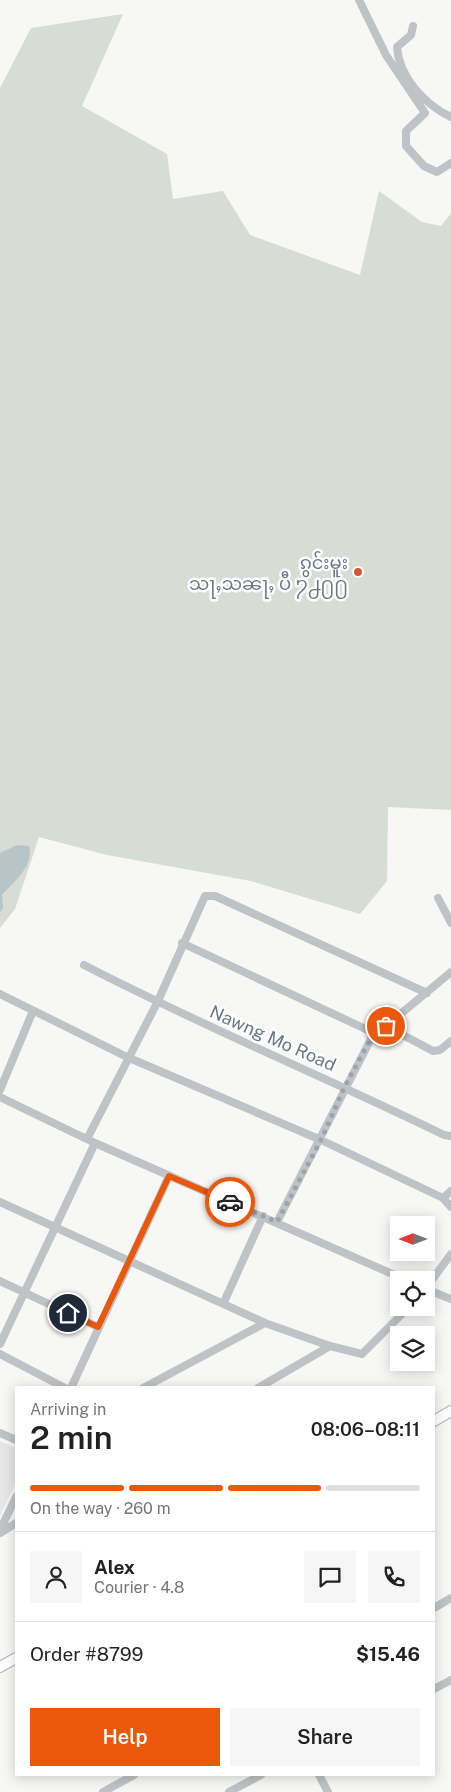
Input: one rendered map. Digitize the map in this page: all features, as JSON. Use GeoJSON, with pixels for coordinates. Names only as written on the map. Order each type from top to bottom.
{"type":"FeatureCollection","features":[{"type":"Feature","properties":{"kind":"main road"},"geometry":{"type":"LineString","coordinates":[[435,1420],[451,1411]]}},
{"type":"Feature","properties":{"kind":"main road"},"geometry":{"type":"LineString","coordinates":[[0,1667],[15,1659]]}},
{"type":"Feature","properties":{"kind":"street"},"geometry":{"type":"LineString","coordinates":[[359,0],[386,55],[428,110],[451,117]]}},
{"type":"Feature","properties":{"kind":"street"},"geometry":{"type":"LineString","coordinates":[[413,26],[411,35],[397,47],[398,59],[428,110]]}},
{"type":"Feature","properties":{"kind":"street"},"geometry":{"type":"LineString","coordinates":[[428,110],[406,131],[406,146],[424,166],[437,172],[451,163]]}},
{"type":"Feature","properties":{"kind":"street"},"geometry":{"type":"LineString","coordinates":[[87,1139],[127,1057],[157,1003],[182,942],[205,896],[215,896],[427,994]]}},
{"type":"Feature","properties":{"kind":"street"},"geometry":{"type":"LineString","coordinates":[[438,898],[451,923]]}},
{"type":"Feature","properties":{"kind":"street"},"geometry":{"type":"LineString","coordinates":[[182,942],[374,1033]]}},
{"type":"Feature","properties":{"kind":"street","name":"Nawng Mo Road"},"geometry":{"type":"LineString","coordinates":[[84,965],[157,1003],[345,1086],[444,1135],[451,1136]]}},
{"type":"Feature","properties":{"kind":"street"},"geometry":{"type":"LineString","coordinates":[[277,1222],[321,1140],[345,1086],[374,1033],[427,994],[451,972]]}},
{"type":"Feature","properties":{"kind":"street"},"geometry":{"type":"LineString","coordinates":[[0,994],[127,1057],[321,1140],[443,1198],[451,1207]]}},
{"type":"Feature","properties":{"kind":"street"},"geometry":{"type":"LineString","coordinates":[[0,1090],[33,1011]]}},
{"type":"Feature","properties":{"kind":"street"},"geometry":{"type":"LineString","coordinates":[[386,1026],[433,1052],[440,1050],[451,1041]]}},
{"type":"Feature","properties":{"kind":"street"},"geometry":{"type":"LineString","coordinates":[[0,1097],[95,1143],[390,1273]]}},
{"type":"Feature","properties":{"kind":"street"},"geometry":{"type":"LineString","coordinates":[[0,1344],[95,1143]]}},
{"type":"Feature","properties":{"kind":"street"},"geometry":{"type":"LineString","coordinates":[[72,1386],[169,1176]]}},
{"type":"Feature","properties":{"kind":"street"},"geometry":{"type":"LineString","coordinates":[[443,1198],[451,1191]]}},
{"type":"Feature","properties":{"kind":"street"},"geometry":{"type":"LineString","coordinates":[[0,1202],[224,1302],[265,1323],[330,1346],[362,1354],[400,1316]]}},
{"type":"Feature","properties":{"kind":"street"},"geometry":{"type":"LineString","coordinates":[[224,1302],[263,1216]]}},
{"type":"Feature","properties":{"kind":"street"},"geometry":{"type":"LineString","coordinates":[[435,1276],[451,1254]]}},
{"type":"Feature","properties":{"kind":"street"},"geometry":{"type":"LineString","coordinates":[[0,1281],[98,1327]]}},
{"type":"Feature","properties":{"kind":"street"},"geometry":{"type":"LineString","coordinates":[[435,1292],[451,1300]]}},
{"type":"Feature","properties":{"kind":"street"},"geometry":{"type":"LineString","coordinates":[[147,1386],[265,1323]]}},
{"type":"Feature","properties":{"kind":"street"},"geometry":{"type":"LineString","coordinates":[[261,1386],[330,1346]]}},
{"type":"Feature","properties":{"kind":"street"},"geometry":{"type":"LineString","coordinates":[[0,1354],[61,1386]]}},
{"type":"Feature","properties":{"kind":"street"},"geometry":{"type":"LineString","coordinates":[[0,1433],[15,1440]]}},
{"type":"Feature","properties":{"kind":"street"},"geometry":{"type":"LineString","coordinates":[[0,1532],[15,1500]]}},
{"type":"Feature","properties":{"kind":"street"},"geometry":{"type":"LineString","coordinates":[[0,1532],[15,1524]]}},
{"type":"Feature","properties":{"kind":"street"},"geometry":{"type":"LineString","coordinates":[[435,1607],[451,1598]]}},
{"type":"Feature","properties":{"kind":"street"},"geometry":{"type":"LineString","coordinates":[[435,1688],[451,1680]]}},
{"type":"Feature","properties":{"kind":"street"},"geometry":{"type":"LineString","coordinates":[[103,1792],[132,1776]]}},
{"type":"Feature","properties":{"kind":"street"},"geometry":{"type":"LineString","coordinates":[[229,1792],[259,1776]]}},
{"type":"Feature","properties":{"kind":"street"},"geometry":{"type":"LineString","coordinates":[[320,1776],[328,1792]]}},
{"type":"Feature","properties":{"kind":"shaded area"},"geometry":{"type":"Polygon","coordinates":[[[123,14],[82,106],[167,154],[173,199],[223,191],[250,235],[360,275],[379,191],[422,222],[441,226],[451,213],[451,810],[388,807],[387,881],[360,914],[251,881],[107,855],[39,837],[15,909],[0,928],[0,88],[31,28],[123,14]]]}},
{"type":"Feature","properties":{"kind":"shaded area"},"geometry":{"type":"Polygon","coordinates":[[[17,845],[29,846],[29,860],[22,873],[2,895],[3,908],[0,912],[0,853],[17,845]]]}},
{"type":"Feature","properties":{"kind":"shaded area"},"geometry":{"type":"Polygon","coordinates":[[[0,1441],[15,1448],[15,1484],[0,1516],[0,1441]]]}},
{"type":"Feature","properties":{"kind":"way so far"},"geometry":{"type":"LineString","coordinates":[[230,1202],[277,1222],[321,1140],[345,1086],[374,1033],[386,1026]]}},
{"type":"Feature","properties":{"kind":"place","name":"ၵွင်းမူး သႃႇသၼႃႇ ပီ ႒႕႐႐"},"geometry":{"type":"Point","coordinates":[358,572]}},
{"type":"Feature","properties":{"kind":"route"},"geometry":{"type":"LineString","coordinates":[[68,1313],[98,1327],[169,1176],[230,1202]]}}]}
